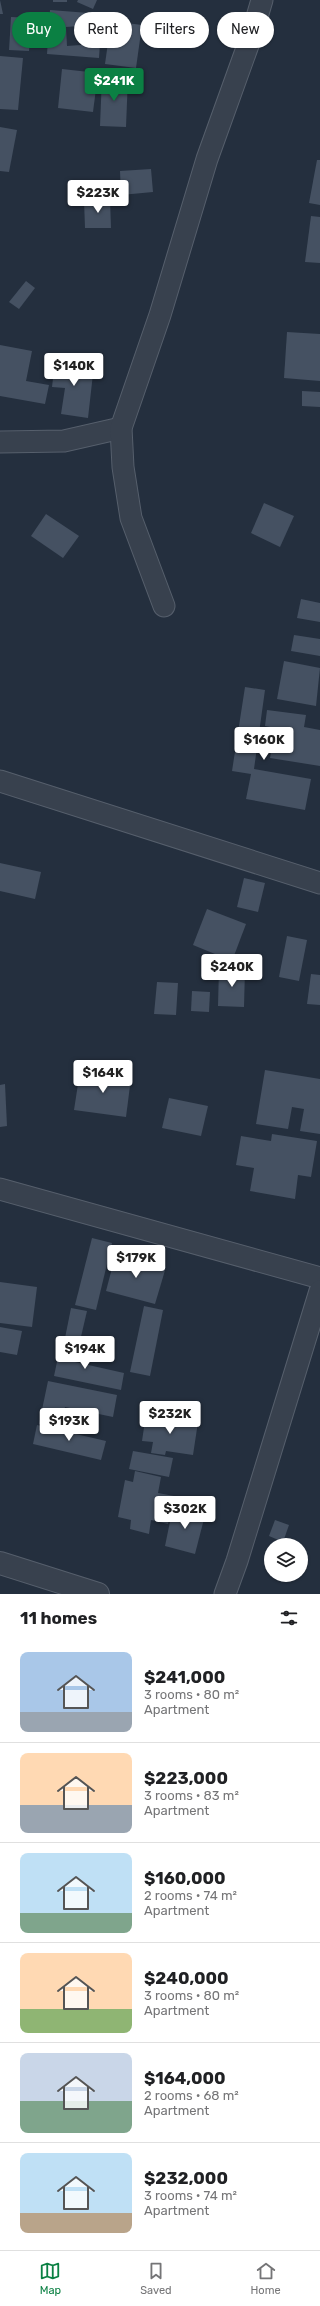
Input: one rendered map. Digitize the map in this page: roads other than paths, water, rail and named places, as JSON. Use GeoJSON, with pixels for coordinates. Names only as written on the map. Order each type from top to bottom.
{"type":"FeatureCollection","features":[{"type":"Feature","properties":{"kind":"street"},"geometry":{"type":"LineString","coordinates":[[164,606],[132,518],[123,467],[121,428],[160,315],[207,159],[252,34],[262,0]]}},
{"type":"Feature","properties":{"kind":"street"},"geometry":{"type":"LineString","coordinates":[[0,442],[64,440],[121,428]]}},
{"type":"Feature","properties":{"kind":"street"},"geometry":{"type":"LineString","coordinates":[[0,781],[320,883]]}},
{"type":"Feature","properties":{"kind":"street"},"geometry":{"type":"LineString","coordinates":[[0,1189],[320,1278]]}},
{"type":"Feature","properties":{"kind":"street"},"geometry":{"type":"LineString","coordinates":[[225,1594],[237,1561],[320,1291]]}},
{"type":"Feature","properties":{"kind":"street"},"geometry":{"type":"LineString","coordinates":[[0,1563],[98,1594]]}}]}
